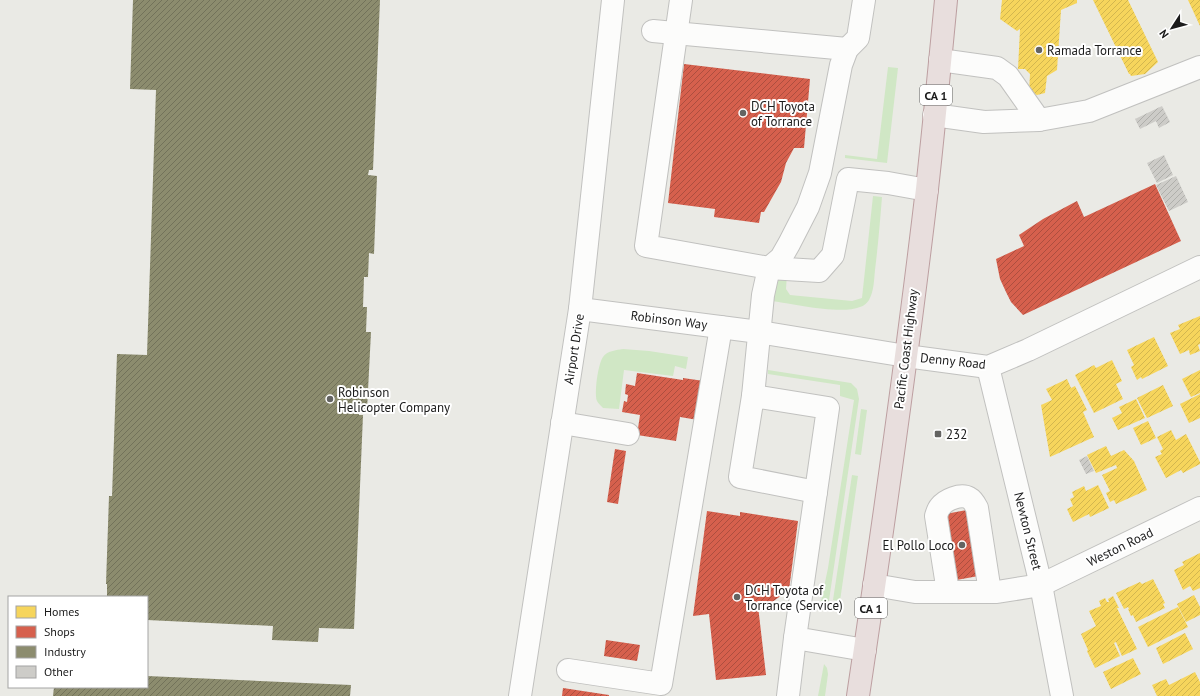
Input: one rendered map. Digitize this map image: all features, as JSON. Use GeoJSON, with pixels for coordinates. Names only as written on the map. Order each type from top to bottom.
{"type":"FeatureCollection","features":[{"type":"Feature","properties":{"kind":"highway","name":"Pacific Coast Highway"},"geometry":{"type":"LineString","coordinates":[[858,696],[906,356],[927,190],[946,0]]}},
{"type":"Feature","properties":{"kind":"street","name":"Airport Drive"},"geometry":{"type":"LineString","coordinates":[[520,696],[580,309],[613,0]]}},
{"type":"Feature","properties":{"kind":"street"},"geometry":{"type":"LineString","coordinates":[[681,0],[646,246],[769,268],[819,271],[833,255],[848,179]]}},
{"type":"Feature","properties":{"kind":"street"},"geometry":{"type":"LineString","coordinates":[[816,492],[740,477],[753,396],[763,294],[769,268],[781,258],[808,207],[820,173],[841,65],[847,49],[858,38],[864,0]]}},
{"type":"Feature","properties":{"kind":"street"},"geometry":{"type":"LineString","coordinates":[[653,31],[847,49]]}},
{"type":"Feature","properties":{"kind":"street"},"geometry":{"type":"LineString","coordinates":[[940,60],[997,68],[1008,76],[1039,120]]}},
{"type":"Feature","properties":{"kind":"street"},"geometry":{"type":"LineString","coordinates":[[934,115],[984,122],[1039,120],[1089,111],[1200,67]]}},
{"type":"Feature","properties":{"kind":"street"},"geometry":{"type":"LineString","coordinates":[[820,173],[848,179],[888,183],[927,190]]}},
{"type":"Feature","properties":{"kind":"street","name":"Denny Road"},"geometry":{"type":"LineString","coordinates":[[759,332],[906,356],[988,367],[1029,349],[1200,267]]}},
{"type":"Feature","properties":{"kind":"street","name":"Robinson Way"},"geometry":{"type":"LineString","coordinates":[[580,309],[759,332]]}},
{"type":"Feature","properties":{"kind":"street"},"geometry":{"type":"LineString","coordinates":[[568,670],[660,684],[721,327]]}},
{"type":"Feature","properties":{"kind":"street","name":"Newton Street"},"geometry":{"type":"LineString","coordinates":[[988,367],[1041,585],[1062,696]]}},
{"type":"Feature","properties":{"kind":"street"},"geometry":{"type":"LineString","coordinates":[[753,396],[828,408],[788,696]]}},
{"type":"Feature","properties":{"kind":"street"},"geometry":{"type":"LineString","coordinates":[[562,423],[628,434]]}},
{"type":"Feature","properties":{"kind":"street"},"geometry":{"type":"LineString","coordinates":[[948,592],[936,516],[939,507],[945,502],[959,496],[968,497],[973,500],[977,508],[990,592]]}},
{"type":"Feature","properties":{"kind":"street","name":"Weston Road"},"geometry":{"type":"LineString","coordinates":[[874,585],[915,592],[997,592],[1041,585],[1200,508]]}},
{"type":"Feature","properties":{"kind":"street"},"geometry":{"type":"LineString","coordinates":[[795,638],[865,650]]}},
{"type":"Feature","properties":{"kind":"green space"},"geometry":{"type":"Polygon","coordinates":[[[888,67],[898,68],[887,163],[845,158],[845,155],[877,159],[888,67]]]}},
{"type":"Feature","properties":{"kind":"green space"},"geometry":{"type":"Polygon","coordinates":[[[873,196],[882,197],[874,285],[869,300],[863,306],[841,310],[772,301],[776,278],[787,274],[786,289],[790,295],[852,301],[862,298],[873,196]]]}},
{"type":"Feature","properties":{"kind":"green space"},"geometry":{"type":"Polygon","coordinates":[[[623,349],[688,357],[686,369],[675,366],[673,376],[624,370],[619,409],[603,408],[597,401],[596,397],[596,385],[601,361],[607,353],[623,349]]]}},
{"type":"Feature","properties":{"kind":"green space"},"geometry":{"type":"Polygon","coordinates":[[[768,370],[851,383],[857,389],[859,399],[828,607],[820,606],[828,568],[854,400],[840,396],[840,385],[768,374],[768,370]]]}},
{"type":"Feature","properties":{"kind":"green space"},"geometry":{"type":"Polygon","coordinates":[[[861,409],[867,410],[861,455],[855,454],[861,409]]]}},
{"type":"Feature","properties":{"kind":"green space"},"geometry":{"type":"Polygon","coordinates":[[[852,475],[858,476],[840,601],[833,600],[852,475]]]}},
{"type":"Feature","properties":{"kind":"green space"},"geometry":{"type":"Polygon","coordinates":[[[824,664],[827,668],[828,674],[825,696],[818,696],[824,664]]]}},
{"type":"Feature","properties":{"kind":"building: Homes","name":"Ramada Torrance"},"geometry":{"type":"Polygon","coordinates":[[[1002,0],[1077,0],[1077,3],[1061,10],[1057,70],[1047,76],[1045,93],[1037,95],[1029,92],[1030,74],[1025,69],[1018,69],[1020,29],[1017,31],[1000,19],[1002,0]]]}},
{"type":"Feature","properties":{"kind":"building: Homes"},"geometry":{"type":"Polygon","coordinates":[[[1093,0],[1128,0],[1158,62],[1145,74],[1131,76],[1129,74],[1093,0]]]}},
{"type":"Feature","properties":{"kind":"building: Homes"},"geometry":{"type":"Polygon","coordinates":[[[1188,0],[1200,0],[1200,26],[1188,0]]]}},
{"type":"Feature","properties":{"kind":"building: Homes"},"geometry":{"type":"Polygon","coordinates":[[[1200,316],[1200,344],[1198,345],[1200,351],[1190,355],[1189,350],[1180,354],[1170,333],[1180,329],[1178,325],[1200,316]]]}},
{"type":"Feature","properties":{"kind":"building: Homes"},"geometry":{"type":"Polygon","coordinates":[[[1154,337],[1168,366],[1137,380],[1131,367],[1134,365],[1127,350],[1154,337]]]}},
{"type":"Feature","properties":{"kind":"building: Homes"},"geometry":{"type":"Polygon","coordinates":[[[1112,360],[1122,381],[1116,384],[1123,399],[1094,413],[1075,375],[1094,365],[1096,368],[1112,360]]]}},
{"type":"Feature","properties":{"kind":"building: Homes"},"geometry":{"type":"Polygon","coordinates":[[[1200,370],[1200,393],[1191,397],[1182,379],[1200,370]]]}},
{"type":"Feature","properties":{"kind":"building: Homes"},"geometry":{"type":"Polygon","coordinates":[[[1067,379],[1071,388],[1075,386],[1087,410],[1083,412],[1094,437],[1050,457],[1041,405],[1052,400],[1046,389],[1067,379]]]}},
{"type":"Feature","properties":{"kind":"building: Homes"},"geometry":{"type":"Polygon","coordinates":[[[1163,385],[1173,406],[1147,418],[1137,398],[1163,385]]]}},
{"type":"Feature","properties":{"kind":"building: Homes"},"geometry":{"type":"Polygon","coordinates":[[[1200,394],[1200,418],[1189,423],[1180,404],[1200,394]]]}},
{"type":"Feature","properties":{"kind":"building: Homes"},"geometry":{"type":"Polygon","coordinates":[[[1136,399],[1145,418],[1118,430],[1112,418],[1122,413],[1119,407],[1136,399]]]}},
{"type":"Feature","properties":{"kind":"building: Homes"},"geometry":{"type":"Polygon","coordinates":[[[1148,421],[1156,438],[1141,445],[1133,428],[1148,421]]]}},
{"type":"Feature","properties":{"kind":"building: Homes"},"geometry":{"type":"Polygon","coordinates":[[[1171,430],[1176,440],[1186,434],[1200,464],[1183,473],[1181,470],[1166,478],[1155,457],[1162,454],[1160,451],[1163,449],[1157,437],[1171,430]]]}},
{"type":"Feature","properties":{"kind":"building: Homes"},"geometry":{"type":"Polygon","coordinates":[[[1106,446],[1111,456],[1124,450],[1134,461],[1147,490],[1116,504],[1114,500],[1110,502],[1106,493],[1110,491],[1102,475],[1117,468],[1116,465],[1096,473],[1087,455],[1106,446]]]}},
{"type":"Feature","properties":{"kind":"building: Homes"},"geometry":{"type":"Polygon","coordinates":[[[1098,485],[1109,508],[1090,517],[1089,514],[1073,522],[1067,509],[1073,506],[1070,499],[1074,497],[1072,492],[1084,486],[1086,491],[1098,485]]]}},
{"type":"Feature","properties":{"kind":"building: Homes"},"geometry":{"type":"Polygon","coordinates":[[[1200,553],[1200,588],[1193,591],[1190,586],[1183,590],[1174,570],[1184,565],[1182,562],[1200,553]]]}},
{"type":"Feature","properties":{"kind":"building: Homes"},"geometry":{"type":"Polygon","coordinates":[[[1153,579],[1165,603],[1163,604],[1165,608],[1136,622],[1133,615],[1131,616],[1128,607],[1124,609],[1116,593],[1140,582],[1142,584],[1153,579]]]}},
{"type":"Feature","properties":{"kind":"building: Homes"},"geometry":{"type":"Polygon","coordinates":[[[1194,595],[1200,607],[1200,615],[1186,622],[1177,604],[1194,595]]]}},
{"type":"Feature","properties":{"kind":"building: Homes"},"geometry":{"type":"Polygon","coordinates":[[[1113,596],[1119,608],[1117,608],[1137,649],[1122,656],[1116,642],[1114,643],[1120,656],[1095,668],[1081,634],[1096,626],[1089,611],[1101,606],[1099,601],[1105,598],[1107,602],[1109,602],[1108,599],[1113,596]]]}},
{"type":"Feature","properties":{"kind":"building: Homes"},"geometry":{"type":"Polygon","coordinates":[[[1178,607],[1188,627],[1148,647],[1138,627],[1178,607]]]}},
{"type":"Feature","properties":{"kind":"building: Homes"},"geometry":{"type":"Polygon","coordinates":[[[1185,633],[1193,649],[1163,664],[1156,648],[1185,633]]]}},
{"type":"Feature","properties":{"kind":"building: Homes"},"geometry":{"type":"Polygon","coordinates":[[[1133,658],[1141,674],[1111,689],[1103,672],[1133,658]]]}},
{"type":"Feature","properties":{"kind":"building: Homes"},"geometry":{"type":"Polygon","coordinates":[[[1195,672],[1200,682],[1200,696],[1157,696],[1152,685],[1166,679],[1169,685],[1195,672]]]}},
{"type":"Feature","properties":{"kind":"building: Shops","name":"DCH Toyota of Torrance"},"geometry":{"type":"Polygon","coordinates":[[[684,64],[810,79],[804,148],[794,148],[786,163],[781,182],[764,212],[761,212],[759,223],[714,217],[715,209],[668,203],[684,64]]]}},
{"type":"Feature","properties":{"kind":"building: Shops"},"geometry":{"type":"Polygon","coordinates":[[[1155,184],[1181,241],[1023,315],[1011,302],[1000,279],[996,259],[1024,246],[1019,235],[1043,219],[1077,201],[1084,217],[1155,184]]]}},
{"type":"Feature","properties":{"kind":"building: Shops"},"geometry":{"type":"Polygon","coordinates":[[[637,373],[683,380],[683,378],[704,381],[698,420],[680,417],[676,441],[637,435],[640,415],[622,412],[624,401],[627,402],[628,395],[625,394],[626,384],[635,386],[637,373]]]}},
{"type":"Feature","properties":{"kind":"building: Shops"},"geometry":{"type":"Polygon","coordinates":[[[615,449],[626,451],[618,504],[607,502],[615,449]]]}},
{"type":"Feature","properties":{"kind":"building: Shops","name":"El Pollo Loco"},"geometry":{"type":"Polygon","coordinates":[[[972,509],[984,575],[951,581],[940,515],[972,509]]]}},
{"type":"Feature","properties":{"kind":"building: Shops","name":"DCH Toyota of Torrance (Service)"},"geometry":{"type":"Polygon","coordinates":[[[707,511],[740,516],[740,512],[798,521],[789,590],[768,605],[758,606],[766,675],[716,680],[709,614],[693,616],[707,511]]]}},
{"type":"Feature","properties":{"kind":"building: Shops"},"geometry":{"type":"Polygon","coordinates":[[[606,640],[640,645],[637,661],[604,656],[606,640]]]}},
{"type":"Feature","properties":{"kind":"building: Shops"},"geometry":{"type":"Polygon","coordinates":[[[563,688],[609,695],[609,696],[562,696],[563,688]]]}},
{"type":"Feature","properties":{"kind":"building: Industry"},"geometry":{"type":"Polygon","coordinates":[[[133,0],[380,0],[373,170],[369,170],[368,175],[377,176],[374,254],[369,253],[368,277],[364,277],[363,307],[367,307],[366,332],[371,332],[367,410],[359,409],[359,415],[363,415],[354,629],[319,628],[318,642],[272,640],[273,626],[148,620],[148,596],[107,596],[106,584],[109,496],[112,496],[117,354],[147,355],[156,90],[130,89],[133,0]]]}},
{"type":"Feature","properties":{"kind":"building: Industry"},"geometry":{"type":"Polygon","coordinates":[[[148,676],[351,685],[350,696],[53,696],[54,688],[148,688],[148,676]]]}},
{"type":"Feature","properties":{"kind":"building: Other"},"geometry":{"type":"Polygon","coordinates":[[[1162,106],[1170,122],[1159,128],[1156,121],[1140,129],[1135,119],[1162,106]]]}},
{"type":"Feature","properties":{"kind":"building: Other"},"geometry":{"type":"Polygon","coordinates":[[[1164,155],[1173,175],[1157,183],[1147,163],[1164,155]]]}},
{"type":"Feature","properties":{"kind":"building: Other"},"geometry":{"type":"Polygon","coordinates":[[[1176,176],[1188,202],[1169,211],[1156,185],[1176,176]]]}},
{"type":"Feature","properties":{"kind":"building: Other"},"geometry":{"type":"Polygon","coordinates":[[[1087,456],[1094,471],[1086,474],[1079,460],[1087,456]]]}},
{"type":"Feature","properties":{"kind":"place","name":"Ramada Torrance"},"geometry":{"type":"Point","coordinates":[1039,50]}},
{"type":"Feature","properties":{"kind":"place","name":"DCH Toyota of Torrance"},"geometry":{"type":"Point","coordinates":[743,113]}},
{"type":"Feature","properties":{"kind":"place","name":"Robinson Helicopter Company"},"geometry":{"type":"Point","coordinates":[330,399]}},
{"type":"Feature","properties":{"kind":"place","name":"232"},"geometry":{"type":"Point","coordinates":[938,434]}},
{"type":"Feature","properties":{"kind":"place","name":"El Pollo Loco"},"geometry":{"type":"Point","coordinates":[962,545]}},
{"type":"Feature","properties":{"kind":"place","name":"DCH Toyota of Torrance (Service)"},"geometry":{"type":"Point","coordinates":[737,597]}}]}
